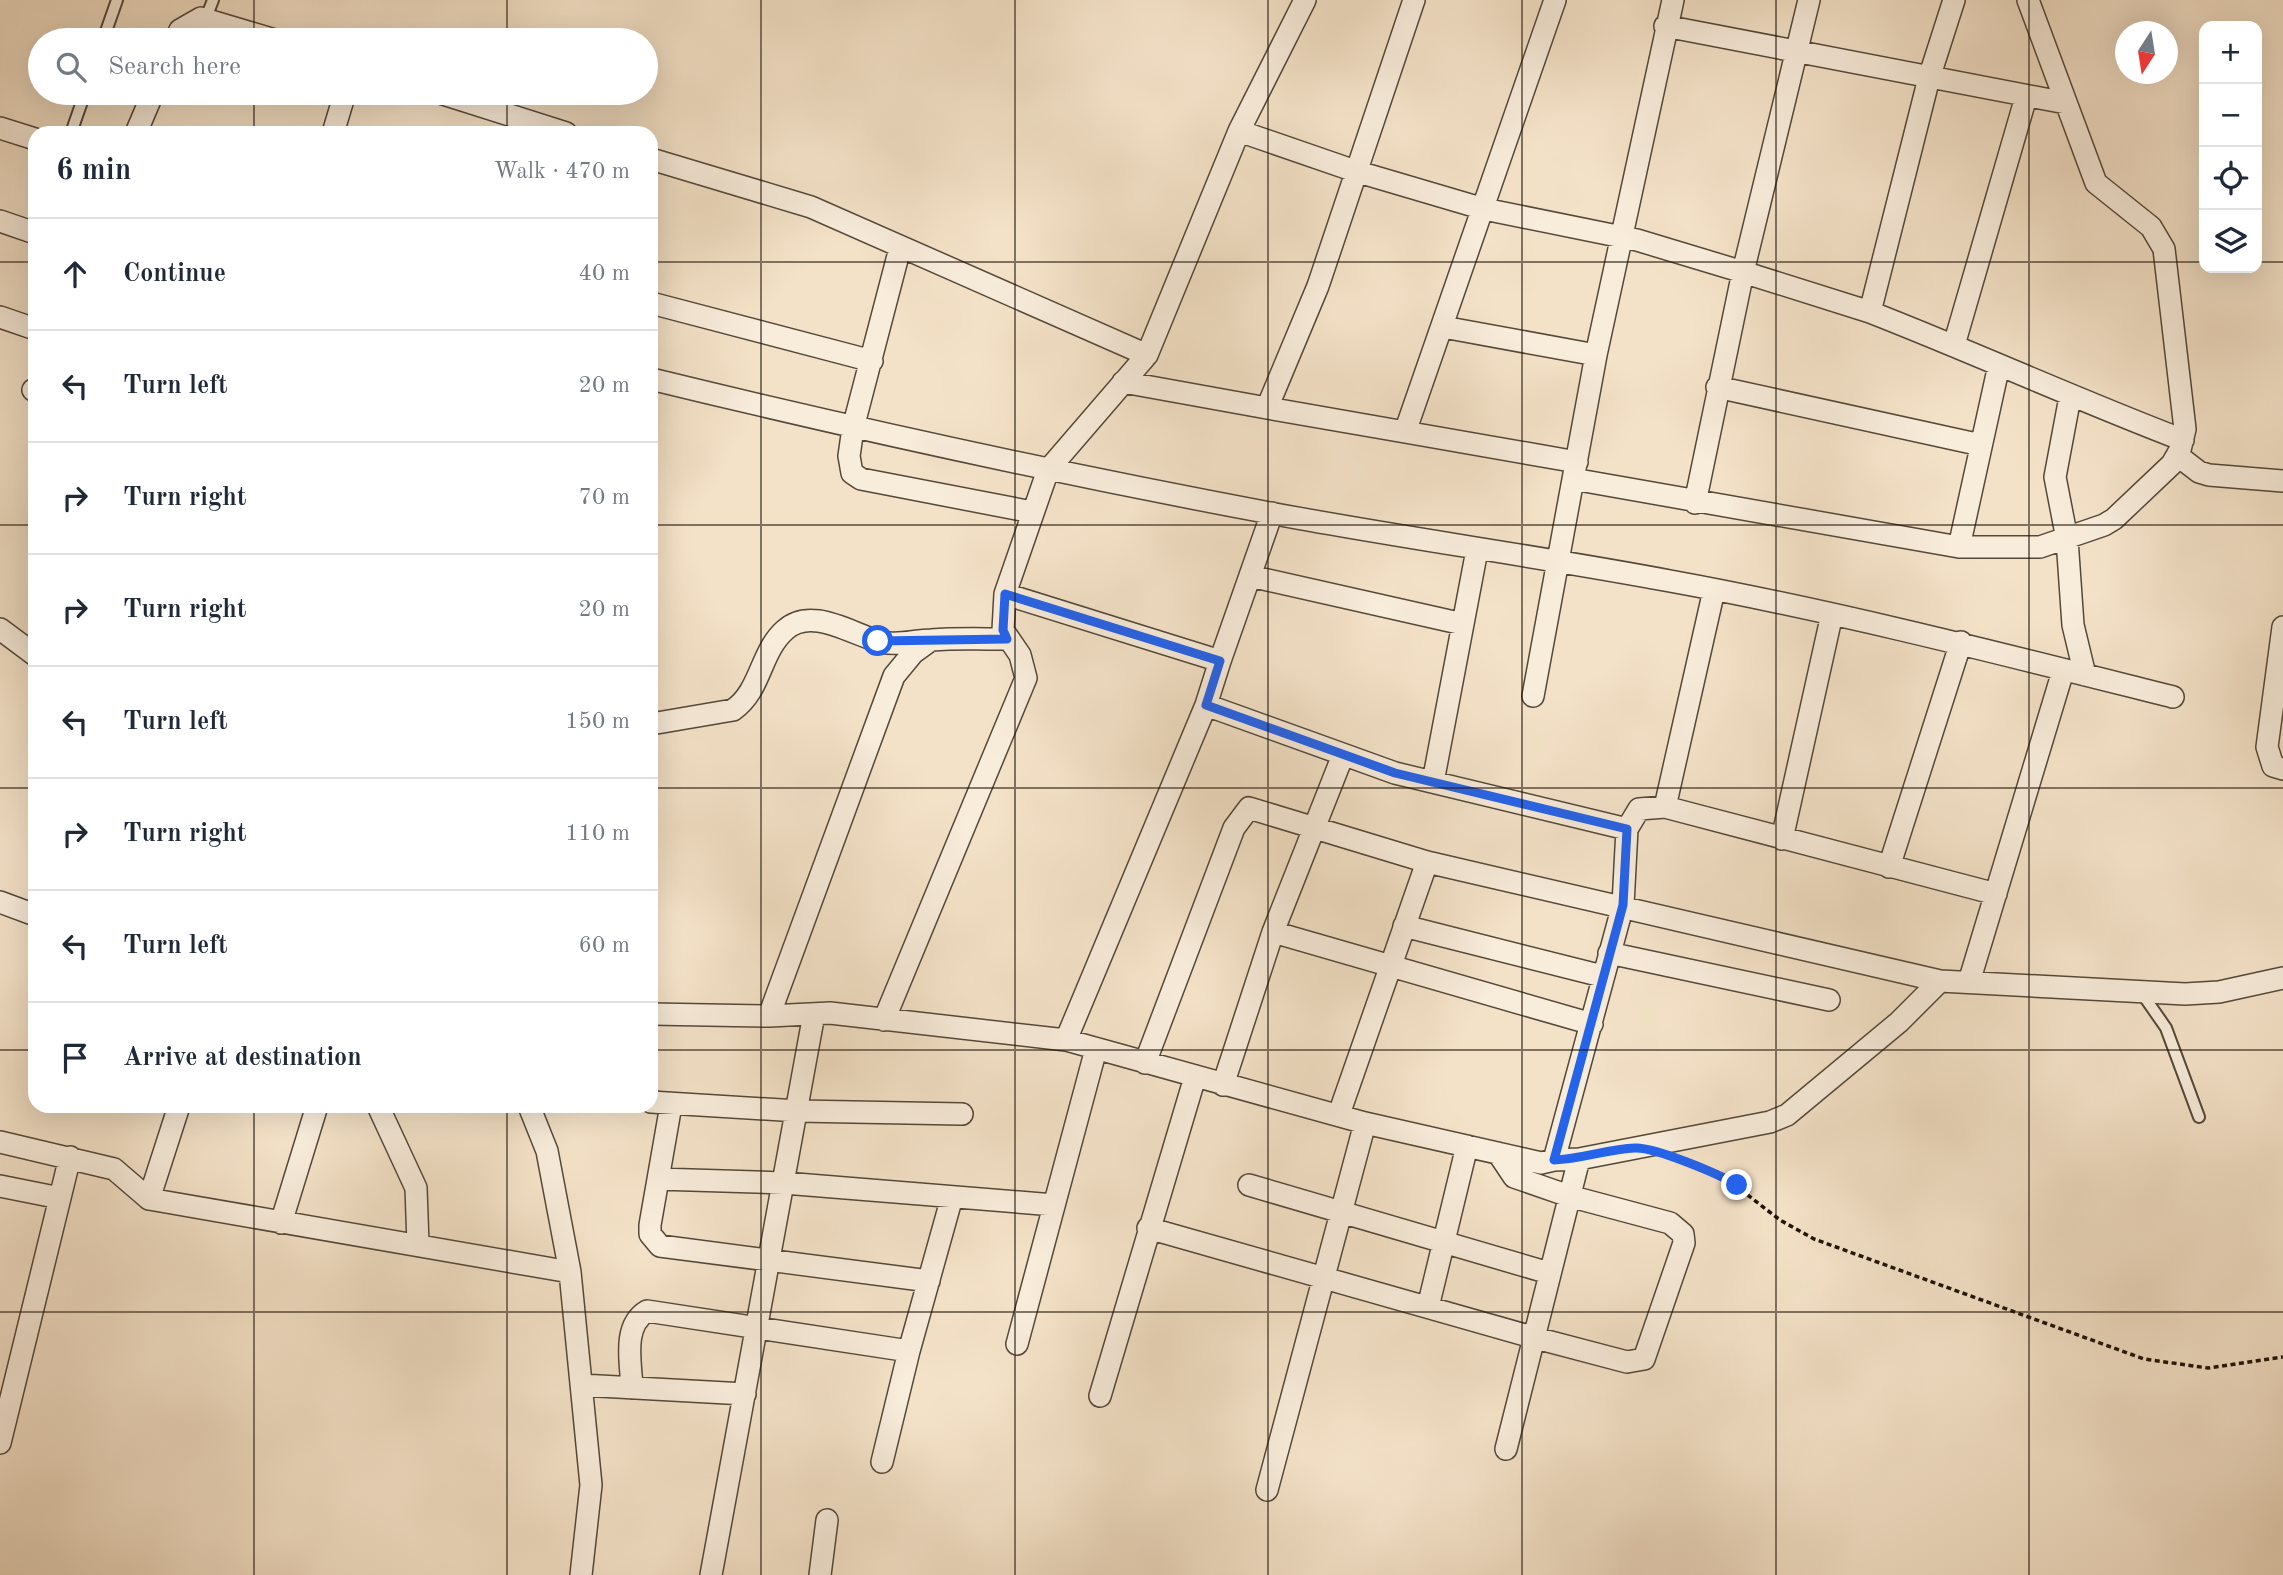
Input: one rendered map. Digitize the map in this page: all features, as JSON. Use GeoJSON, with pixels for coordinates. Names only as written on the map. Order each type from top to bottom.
{"type":"FeatureCollection","features":[{"type":"Feature","properties":{"kind":"street"},"geometry":{"type":"LineString","coordinates":[[884,1020],[1026,678],[1020,655],[1003,630],[1005,594],[1048,470],[1147,355],[1239,131],[1305,0]]}},
{"type":"Feature","properties":{"kind":"street"},"geometry":{"type":"LineString","coordinates":[[1267,408],[1318,286],[1414,0]]}},
{"type":"Feature","properties":{"kind":"street"},"geometry":{"type":"LineString","coordinates":[[1405,432],[1485,209],[1555,0]]}},
{"type":"Feature","properties":{"kind":"street"},"geometry":{"type":"LineString","coordinates":[[1533,696],[1596,355],[1665,26],[1673,0]]}},
{"type":"Feature","properties":{"kind":"street"},"geometry":{"type":"LineString","coordinates":[[1695,503],[1743,272],[1809,0]]}},
{"type":"Feature","properties":{"kind":"street"},"geometry":{"type":"LineString","coordinates":[[1870,312],[1929,78],[1954,0]]}},
{"type":"Feature","properties":{"kind":"street"},"geometry":{"type":"LineString","coordinates":[[1123,382],[1405,432],[1575,471],[1695,503],[1959,547],[2040,547],[2067,539],[2114,519],[2180,448],[2185,429],[2164,249],[2151,227],[2096,183],[2028,0]]}},
{"type":"Feature","properties":{"kind":"street"},"geometry":{"type":"LineString","coordinates":[[182,28],[209,9],[249,28]]}},
{"type":"Feature","properties":{"kind":"street"},"geometry":{"type":"LineString","coordinates":[[1665,26],[2066,103]]}},
{"type":"Feature","properties":{"kind":"street"},"geometry":{"type":"LineString","coordinates":[[1954,345],[2026,97]]}},
{"type":"Feature","properties":{"kind":"street"},"geometry":{"type":"LineString","coordinates":[[139,126],[148,105]]}},
{"type":"Feature","properties":{"kind":"street"},"geometry":{"type":"LineString","coordinates":[[335,126],[341,105]]}},
{"type":"Feature","properties":{"kind":"street"},"geometry":{"type":"LineString","coordinates":[[478,105],[544,126]]}},
{"type":"Feature","properties":{"kind":"street"},"geometry":{"type":"LineString","coordinates":[[0,128],[28,137]]}},
{"type":"Feature","properties":{"kind":"street"},"geometry":{"type":"LineString","coordinates":[[1239,131],[1355,171],[1485,209],[1620,237],[1870,312],[1954,345],[2180,448],[2199,472],[2283,481]]}},
{"type":"Feature","properties":{"kind":"street"},"geometry":{"type":"LineString","coordinates":[[658,161],[811,207],[1147,355]]}},
{"type":"Feature","properties":{"kind":"street"},"geometry":{"type":"LineString","coordinates":[[0,221],[28,231]]}},
{"type":"Feature","properties":{"kind":"street"},"geometry":{"type":"LineString","coordinates":[[900,248],[853,428],[849,456],[852,473],[861,479],[1032,512]]}},
{"type":"Feature","properties":{"kind":"street"},"geometry":{"type":"LineString","coordinates":[[658,305],[872,361]]}},
{"type":"Feature","properties":{"kind":"street"},"geometry":{"type":"LineString","coordinates":[[0,317],[28,327]]}},
{"type":"Feature","properties":{"kind":"street"},"geometry":{"type":"LineString","coordinates":[[1443,327],[1596,355]]}},
{"type":"Feature","properties":{"kind":"street"},"geometry":{"type":"LineString","coordinates":[[1959,547],[1999,365]]}},
{"type":"Feature","properties":{"kind":"street"},"geometry":{"type":"LineString","coordinates":[[658,381],[853,428],[1048,470],[1477,550],[1714,590],[1832,614],[1961,642],[2063,671],[2173,697]]}},
{"type":"Feature","properties":{"kind":"street"},"geometry":{"type":"LineString","coordinates":[[1717,387],[1981,445]]}},
{"type":"Feature","properties":{"kind":"street"},"geometry":{"type":"LineString","coordinates":[[2070,397],[2055,477],[2067,539],[2073,625],[2085,675]]}},
{"type":"Feature","properties":{"kind":"street"},"geometry":{"type":"LineString","coordinates":[[1066,1040],[1206,705],[1272,513]]}},
{"type":"Feature","properties":{"kind":"street"},"geometry":{"type":"LineString","coordinates":[[1433,782],[1477,550]]}},
{"type":"Feature","properties":{"kind":"street"},"geometry":{"type":"LineString","coordinates":[[1250,576],[1463,624]]}},
{"type":"Feature","properties":{"kind":"street"},"geometry":{"type":"LineString","coordinates":[[1665,807],[1714,590]]}},
{"type":"Feature","properties":{"kind":"street"},"geometry":{"type":"LineString","coordinates":[[1005,594],[1220,661]]}},
{"type":"Feature","properties":{"kind":"street"},"geometry":{"type":"LineString","coordinates":[[1782,839],[1832,614]]}},
{"type":"Feature","properties":{"kind":"street"},"geometry":{"type":"LineString","coordinates":[[658,723],[733,710],[744,703],[775,641],[787,628],[798,623],[813,621],[832,624],[886,643],[931,639],[1007,639]]}},
{"type":"Feature","properties":{"kind":"street"},"geometry":{"type":"LineString","coordinates":[[2283,627],[2267,747],[2273,766],[2283,769]]}},
{"type":"Feature","properties":{"kind":"street"},"geometry":{"type":"LineString","coordinates":[[0,629],[28,650]]}},
{"type":"Feature","properties":{"kind":"street"},"geometry":{"type":"LineString","coordinates":[[769,1016],[894,676],[913,653],[931,639]]}},
{"type":"Feature","properties":{"kind":"street"},"geometry":{"type":"LineString","coordinates":[[1889,867],[1961,642]]}},
{"type":"Feature","properties":{"kind":"street"},"geometry":{"type":"LineString","coordinates":[[1969,982],[2063,671]]}},
{"type":"Feature","properties":{"kind":"street"},"geometry":{"type":"LineString","coordinates":[[1206,705],[1343,755],[1433,782],[1627,829]]}},
{"type":"Feature","properties":{"kind":"street"},"geometry":{"type":"LineString","coordinates":[[1223,1085],[1273,932],[1343,755]]}},
{"type":"Feature","properties":{"kind":"street"},"geometry":{"type":"LineString","coordinates":[[1554,1160],[1623,905],[1627,829],[1639,809],[1665,807],[1996,894]]}},
{"type":"Feature","properties":{"kind":"street"},"geometry":{"type":"LineString","coordinates":[[1145,1063],[1241,816],[1248,808],[1427,862],[1623,905],[1940,981],[2141,992],[2219,992],[2283,978]]}},
{"type":"Feature","properties":{"kind":"street"},"geometry":{"type":"LineString","coordinates":[[1339,1114],[1427,862]]}},
{"type":"Feature","properties":{"kind":"street"},"geometry":{"type":"LineString","coordinates":[[0,902],[28,912]]}},
{"type":"Feature","properties":{"kind":"street"},"geometry":{"type":"LineString","coordinates":[[1404,926],[1602,976]]}},
{"type":"Feature","properties":{"kind":"street"},"geometry":{"type":"LineString","coordinates":[[1273,932],[1390,963],[1592,1024]]}},
{"type":"Feature","properties":{"kind":"street"},"geometry":{"type":"LineString","coordinates":[[1609,953],[1829,1000]]}},
{"type":"Feature","properties":{"kind":"street"},"geometry":{"type":"LineString","coordinates":[[658,1014],[769,1016],[830,1013],[1066,1040],[1365,1123],[1541,1163],[1579,1159],[1770,1122],[1787,1115],[1899,1021],[1940,981]]}},
{"type":"Feature","properties":{"kind":"street"},"geometry":{"type":"LineString","coordinates":[[711,1575],[814,1014]]}},
{"type":"Feature","properties":{"kind":"street"},"geometry":{"type":"LineString","coordinates":[[1017,1344],[1096,1049]]}},
{"type":"Feature","properties":{"kind":"street"},"geometry":{"type":"LineString","coordinates":[[1100,1396],[1195,1077]]}},
{"type":"Feature","properties":{"kind":"street"},"geometry":{"type":"LineString","coordinates":[[929,1281],[660,1246],[650,1234],[658,1178],[661,1104],[798,1111],[962,1114]]}},
{"type":"Feature","properties":{"kind":"street"},"geometry":{"type":"LineString","coordinates":[[149,1199],[177,1113]]}},
{"type":"Feature","properties":{"kind":"street"},"geometry":{"type":"LineString","coordinates":[[281,1223],[315,1113]]}},
{"type":"Feature","properties":{"kind":"street"},"geometry":{"type":"LineString","coordinates":[[381,1113],[412,1178],[418,1244]]}},
{"type":"Feature","properties":{"kind":"street"},"geometry":{"type":"LineString","coordinates":[[532,1113],[547,1151],[570,1272],[591,1485],[580,1575]]}},
{"type":"Feature","properties":{"kind":"street"},"geometry":{"type":"LineString","coordinates":[[1267,1490],[1365,1123]]}},
{"type":"Feature","properties":{"kind":"street"},"geometry":{"type":"LineString","coordinates":[[0,1142],[114,1169],[149,1199],[570,1272]]}},
{"type":"Feature","properties":{"kind":"street"},"geometry":{"type":"LineString","coordinates":[[1428,1307],[1467,1146]]}},
{"type":"Feature","properties":{"kind":"street"},"geometry":{"type":"LineString","coordinates":[[1148,1228],[1532,1337],[1627,1362],[1644,1359],[1684,1243],[1683,1234],[1671,1223],[1569,1196],[1514,1177],[1498,1153]]}},
{"type":"Feature","properties":{"kind":"street"},"geometry":{"type":"LineString","coordinates":[[0,1443],[70,1157]]}},
{"type":"Feature","properties":{"kind":"street"},"geometry":{"type":"LineString","coordinates":[[1506,1449],[1532,1337],[1579,1159]]}},
{"type":"Feature","properties":{"kind":"street"},"geometry":{"type":"LineString","coordinates":[[658,1178],[784,1183],[1054,1205]]}},
{"type":"Feature","properties":{"kind":"street"},"geometry":{"type":"LineString","coordinates":[[1249,1185],[1549,1273]]}},
{"type":"Feature","properties":{"kind":"street"},"geometry":{"type":"LineString","coordinates":[[0,1186],[60,1198]]}},
{"type":"Feature","properties":{"kind":"street"},"geometry":{"type":"LineString","coordinates":[[882,1462],[909,1350],[952,1197]]}},
{"type":"Feature","properties":{"kind":"street"},"geometry":{"type":"LineString","coordinates":[[632,1388],[631,1336],[639,1316],[647,1311],[909,1350]]}},
{"type":"Feature","properties":{"kind":"street"},"geometry":{"type":"LineString","coordinates":[[581,1385],[745,1394]]}},
{"type":"Feature","properties":{"kind":"street"},"geometry":{"type":"LineString","coordinates":[[820,1575],[827,1520]]}},
{"type":"Feature","properties":{"kind":"lane"},"geometry":{"type":"LineString","coordinates":[[107,28],[117,0]]}},
{"type":"Feature","properties":{"kind":"lane"},"geometry":{"type":"LineString","coordinates":[[74,126],[81,105]]}},
{"type":"Feature","properties":{"kind":"lane"},"geometry":{"type":"LineString","coordinates":[[2141,992],[2166,1028],[2199,1117]]}},
{"type":"Feature","properties":{"kind":"path"},"geometry":{"type":"LineString","coordinates":[[1672,1159],[1723,1177],[1780,1220],[1814,1240],[2144,1359],[2208,1368],[2283,1357]]}},
{"type":"Feature","properties":{"kind":"route"},"geometry":{"type":"LineString","coordinates":[[878,641],[896,643],[931,639],[1007,639],[1003,630],[1005,594],[1220,661],[1206,705],[1395,773],[1627,829],[1623,905],[1554,1160],[1579,1159],[1637,1147],[1708,1170],[1737,1185]]}}]}
